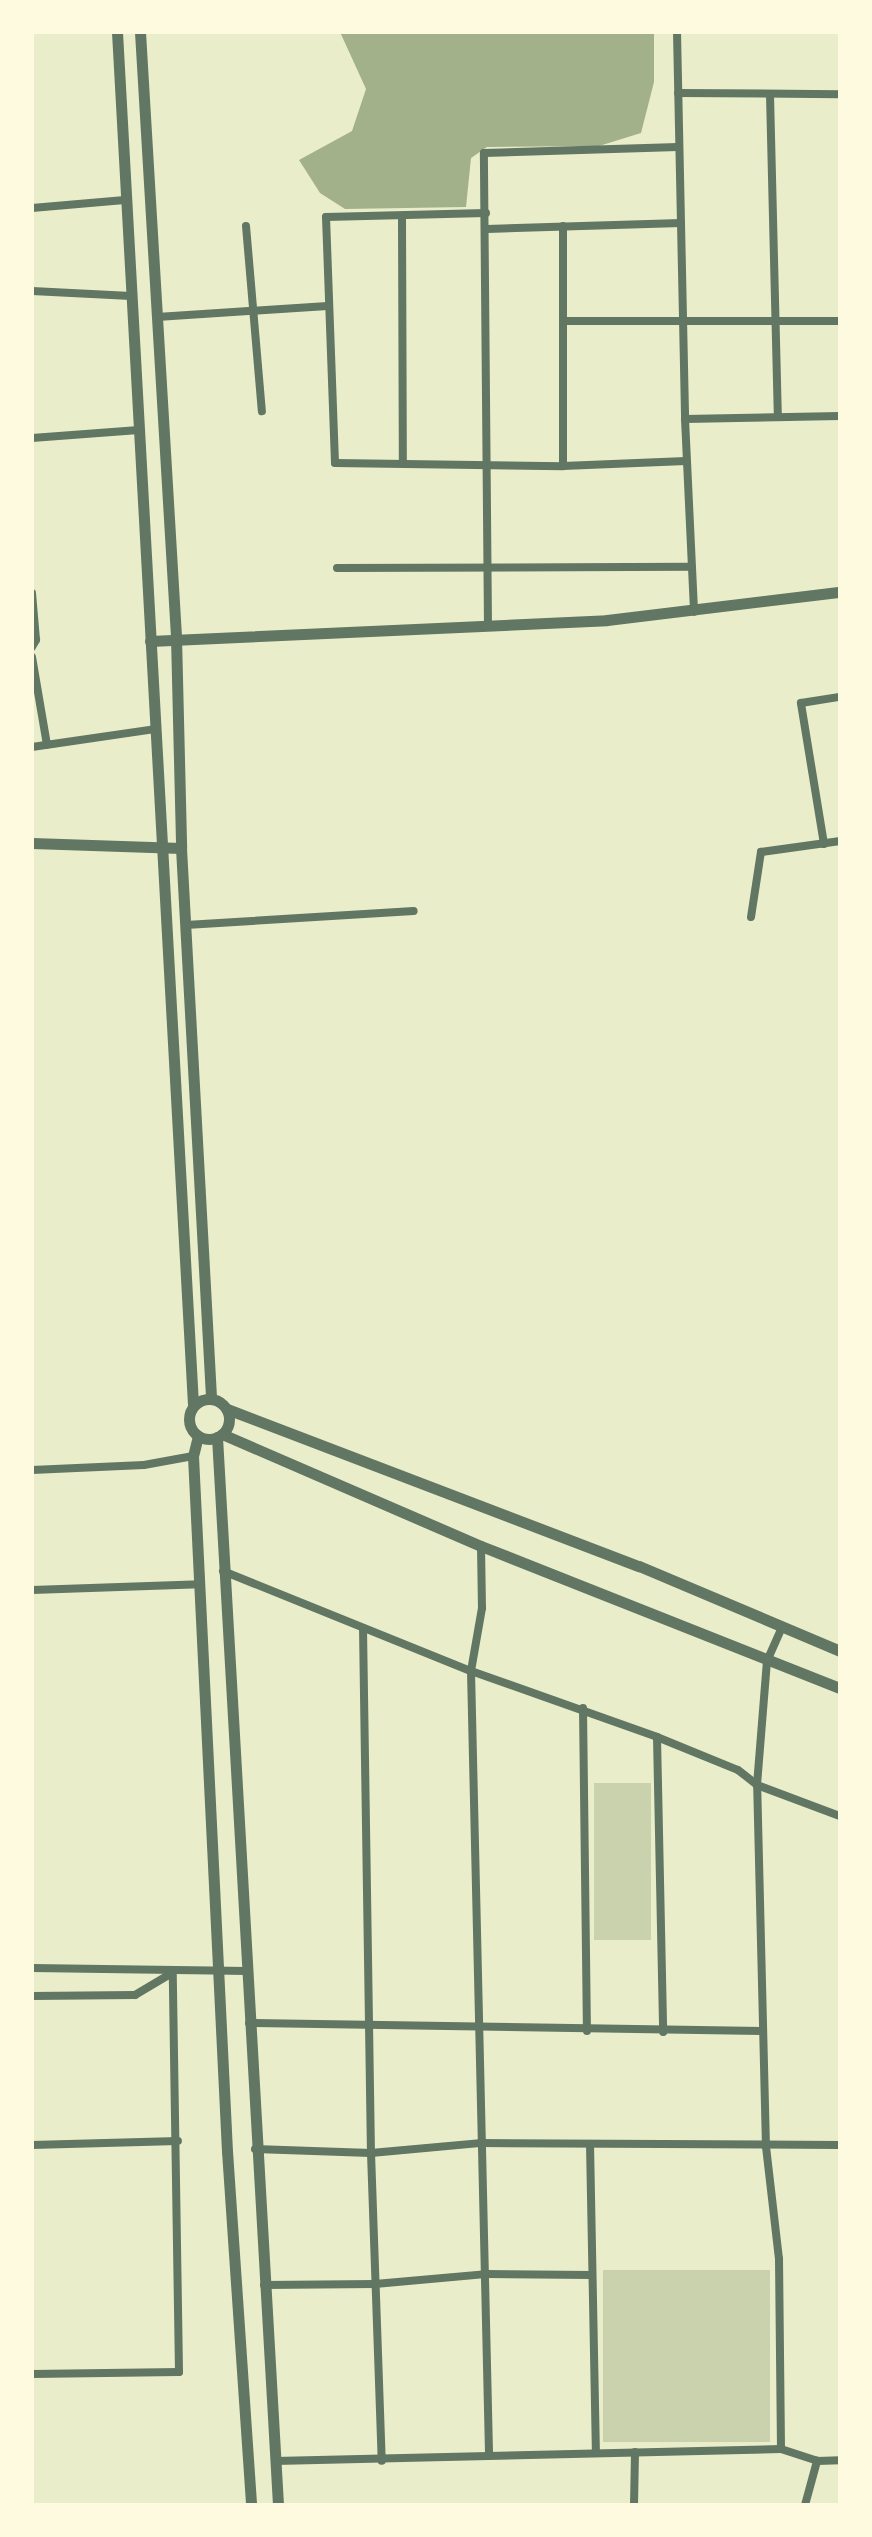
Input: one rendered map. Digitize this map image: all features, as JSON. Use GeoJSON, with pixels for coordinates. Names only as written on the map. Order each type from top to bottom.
{"type":"FeatureCollection","features":[{"type":"Feature","properties":{"kind":"street"},"geometry":{"type":"LineString","coordinates":[[117,32],[159,847],[193,1406],[188,1419],[198,1436],[193,1456],[219,1972],[251,2505]]}},
{"type":"Feature","properties":{"kind":"street"},"geometry":{"type":"LineString","coordinates":[[140,32],[176,637],[181,848],[211,1397]]}},
{"type":"Feature","properties":{"kind":"street"},"geometry":{"type":"LineString","coordinates":[[677,32],[686,461],[694,612]]}},
{"type":"Feature","properties":{"kind":"street"},"geometry":{"type":"LineString","coordinates":[[678,93],[840,94]]}},
{"type":"Feature","properties":{"kind":"street"},"geometry":{"type":"LineString","coordinates":[[770,95],[778,417]]}},
{"type":"Feature","properties":{"kind":"street"},"geometry":{"type":"LineString","coordinates":[[488,627],[484,153],[678,147]]}},
{"type":"Feature","properties":{"kind":"street"},"geometry":{"type":"LineString","coordinates":[[32,208],[125,200]]}},
{"type":"Feature","properties":{"kind":"street"},"geometry":{"type":"LineString","coordinates":[[486,213],[402,218],[326,217],[335,463],[563,466],[686,461]]}},
{"type":"Feature","properties":{"kind":"street"},"geometry":{"type":"LineString","coordinates":[[402,218],[403,462]]}},
{"type":"Feature","properties":{"kind":"street"},"geometry":{"type":"LineString","coordinates":[[487,229],[681,223]]}},
{"type":"Feature","properties":{"kind":"street"},"geometry":{"type":"LineString","coordinates":[[246,226],[262,411]]}},
{"type":"Feature","properties":{"kind":"street"},"geometry":{"type":"LineString","coordinates":[[563,226],[563,466]]}},
{"type":"Feature","properties":{"kind":"street"},"geometry":{"type":"LineString","coordinates":[[32,291],[131,296]]}},
{"type":"Feature","properties":{"kind":"street"},"geometry":{"type":"LineString","coordinates":[[157,317],[328,306]]}},
{"type":"Feature","properties":{"kind":"street"},"geometry":{"type":"LineString","coordinates":[[563,321],[840,321]]}},
{"type":"Feature","properties":{"kind":"street"},"geometry":{"type":"LineString","coordinates":[[685,419],[840,416]]}},
{"type":"Feature","properties":{"kind":"street"},"geometry":{"type":"LineString","coordinates":[[32,438],[139,430]]}},
{"type":"Feature","properties":{"kind":"street"},"geometry":{"type":"LineString","coordinates":[[337,568],[691,567]]}},
{"type":"Feature","properties":{"kind":"street"},"geometry":{"type":"LineString","coordinates":[[150,641],[176,637],[488,627],[694,612],[840,592]]}},
{"type":"Feature","properties":{"kind":"street"},"geometry":{"type":"LineString","coordinates":[[32,593],[36,640],[32,647]]}},
{"type":"Feature","properties":{"kind":"street"},"geometry":{"type":"LineString","coordinates":[[32,657],[47,745]]}},
{"type":"Feature","properties":{"kind":"street"},"geometry":{"type":"LineString","coordinates":[[824,844],[801,703],[840,697]]}},
{"type":"Feature","properties":{"kind":"street"},"geometry":{"type":"LineString","coordinates":[[32,747],[155,729]]}},
{"type":"Feature","properties":{"kind":"street"},"geometry":{"type":"LineString","coordinates":[[751,917],[761,852],[840,841]]}},
{"type":"Feature","properties":{"kind":"street"},"geometry":{"type":"LineString","coordinates":[[32,843],[181,848]]}},
{"type":"Feature","properties":{"kind":"street"},"geometry":{"type":"LineString","coordinates":[[186,925],[414,911]]}},
{"type":"Feature","properties":{"kind":"street"},"geometry":{"type":"LineString","coordinates":[[193,1406],[211,1397]]}},
{"type":"Feature","properties":{"kind":"street"},"geometry":{"type":"LineString","coordinates":[[211,1397],[227,1409],[639,1566],[781,1630],[840,1651]]}},
{"type":"Feature","properties":{"kind":"street"},"geometry":{"type":"LineString","coordinates":[[227,1409],[229,1422],[220,1436],[223,1571],[247,1971],[254,2149],[278,2505]]}},
{"type":"Feature","properties":{"kind":"street"},"geometry":{"type":"LineString","coordinates":[[198,1436],[220,1436],[481,1546],[840,1688]]}},
{"type":"Feature","properties":{"kind":"street"},"geometry":{"type":"LineString","coordinates":[[32,1470],[144,1465],[193,1456]]}},
{"type":"Feature","properties":{"kind":"street"},"geometry":{"type":"LineString","coordinates":[[481,1546],[482,1608],[471,1671],[489,2454]]}},
{"type":"Feature","properties":{"kind":"street"},"geometry":{"type":"LineString","coordinates":[[223,1571],[471,1671],[583,1708],[657,1737],[738,1770],[757,1785],[840,1816]]}},
{"type":"Feature","properties":{"kind":"street"},"geometry":{"type":"LineString","coordinates":[[32,1590],[200,1584]]}},
{"type":"Feature","properties":{"kind":"street"},"geometry":{"type":"LineString","coordinates":[[363,1628],[371,2153],[382,2461]]}},
{"type":"Feature","properties":{"kind":"street"},"geometry":{"type":"LineString","coordinates":[[781,1630],[767,1661],[757,1785],[766,2147],[779,2259],[781,2449]]}},
{"type":"Feature","properties":{"kind":"street"},"geometry":{"type":"LineString","coordinates":[[583,1708],[587,2031]]}},
{"type":"Feature","properties":{"kind":"street"},"geometry":{"type":"LineString","coordinates":[[657,1737],[663,2032]]}},
{"type":"Feature","properties":{"kind":"street"},"geometry":{"type":"LineString","coordinates":[[32,1968],[136,1967],[173,1973],[247,1971]]}},
{"type":"Feature","properties":{"kind":"street"},"geometry":{"type":"LineString","coordinates":[[32,1996],[135,1995],[173,1973]]}},
{"type":"Feature","properties":{"kind":"street"},"geometry":{"type":"LineString","coordinates":[[32,2374],[179,2372],[178,2141],[173,1973]]}},
{"type":"Feature","properties":{"kind":"street"},"geometry":{"type":"LineString","coordinates":[[249,2023],[587,2031],[762,2031]]}},
{"type":"Feature","properties":{"kind":"street"},"geometry":{"type":"LineString","coordinates":[[32,2145],[178,2141]]}},
{"type":"Feature","properties":{"kind":"street"},"geometry":{"type":"LineString","coordinates":[[254,2149],[371,2153],[480,2143],[766,2147],[840,2145]]}},
{"type":"Feature","properties":{"kind":"street"},"geometry":{"type":"LineString","coordinates":[[590,2144],[596,2451]]}},
{"type":"Feature","properties":{"kind":"street"},"geometry":{"type":"LineString","coordinates":[[264,2285],[375,2284],[486,2274],[591,2275]]}},
{"type":"Feature","properties":{"kind":"street"},"geometry":{"type":"LineString","coordinates":[[275,2461],[382,2461],[489,2454],[781,2449],[817,2461],[840,2460]]}},
{"type":"Feature","properties":{"kind":"street"},"geometry":{"type":"LineString","coordinates":[[634,2505],[635,2452]]}},
{"type":"Feature","properties":{"kind":"street"},"geometry":{"type":"LineString","coordinates":[[805,2505],[817,2461]]}},
{"type":"Feature","properties":{"kind":"shaded area"},"geometry":{"type":"Polygon","coordinates":[[[340,32],[654,32],[654,82],[641,133],[599,146],[487,147],[471,158],[466,207],[345,209],[320,193],[299,160],[352,131],[366,89],[340,32]]]}},
{"type":"Feature","properties":{"kind":"shaded area"},"geometry":{"type":"Polygon","coordinates":[[[594,1783],[651,1783],[651,1940],[594,1940],[594,1783]]]}},
{"type":"Feature","properties":{"kind":"shaded area"},"geometry":{"type":"Polygon","coordinates":[[[603,2270],[770,2270],[770,2442],[603,2442],[603,2270]]]}}]}
